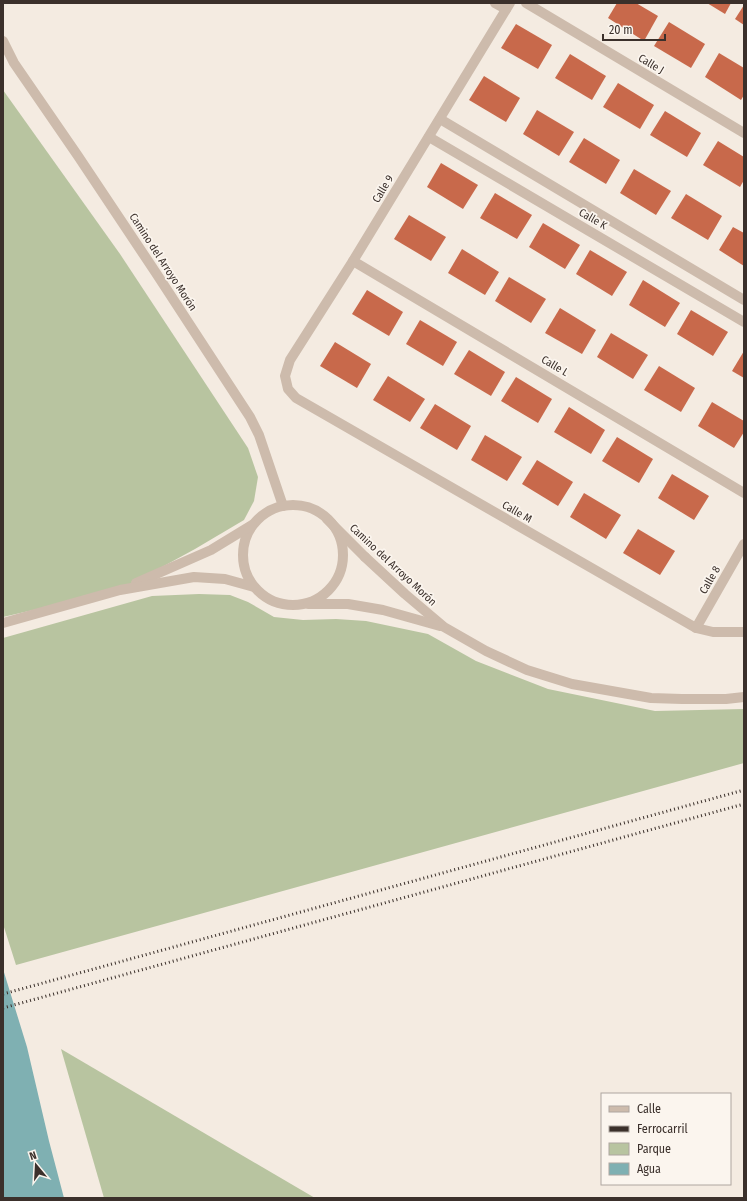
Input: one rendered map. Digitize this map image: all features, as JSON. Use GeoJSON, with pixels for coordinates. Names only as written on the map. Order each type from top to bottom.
{"type":"FeatureCollection","features":[{"type":"Feature","properties":{"kind":"street"},"geometry":{"type":"LineString","coordinates":[[495,3],[508,6]]}},
{"type":"Feature","properties":{"kind":"street","name":"Calle J"},"geometry":{"type":"LineString","coordinates":[[526,3],[744,133]]}},
{"type":"Feature","properties":{"kind":"street","name":"Calle 9"},"geometry":{"type":"LineString","coordinates":[[288,389],[285,376],[290,360],[353,261],[508,6]]}},
{"type":"Feature","properties":{"kind":"street","name":"Camino del Arroyo Morón"},"geometry":{"type":"LineString","coordinates":[[3,41],[14,63],[148,260],[250,417],[259,435],[283,506]]}},
{"type":"Feature","properties":{"kind":"street","name":"Calle K"},"geometry":{"type":"LineString","coordinates":[[440,119],[744,300]]}},
{"type":"Feature","properties":{"kind":"street","name":"Calle K"},"geometry":{"type":"LineString","coordinates":[[429,136],[744,322]]}},
{"type":"Feature","properties":{"kind":"street","name":"Calle L"},"geometry":{"type":"LineString","coordinates":[[353,261],[744,492]]}},
{"type":"Feature","properties":{"kind":"street","name":"Calle M"},"geometry":{"type":"LineString","coordinates":[[288,389],[296,398],[696,628],[713,632],[744,632]]}},
{"type":"Feature","properties":{"kind":"street","name":"Camino del Arroyo Morón"},"geometry":{"type":"LineString","coordinates":[[120,590],[211,550],[254,524],[267,512],[283,506],[299,505],[314,510],[327,519],[405,594],[444,627],[486,651],[528,670],[572,684],[651,698],[690,699],[744,697]]}},
{"type":"Feature","properties":{"kind":"street","name":"Camino del Arroyo Morón"},"geometry":{"type":"LineString","coordinates":[[300,604],[316,599],[328,590],[338,577],[342,562],[342,546],[337,531],[327,519]]}},
{"type":"Feature","properties":{"kind":"street","name":"Camino del Arroyo Morón"},"geometry":{"type":"LineString","coordinates":[[254,524],[245,538],[242,555],[246,572],[254,587],[267,598],[283,604],[348,604],[383,610],[444,627]]}},
{"type":"Feature","properties":{"kind":"street","name":"Calle 8"},"geometry":{"type":"LineString","coordinates":[[696,628],[744,544]]}},
{"type":"Feature","properties":{"kind":"street","name":"Camino del Arroyo Morón"},"geometry":{"type":"LineString","coordinates":[[3,623],[120,590],[194,577],[224,579],[254,587]]}},
{"type":"Feature","properties":{"kind":"green space"},"geometry":{"type":"Polygon","coordinates":[[[3,90],[120,254],[248,448],[258,477],[254,501],[244,520],[195,549],[120,590],[3,617],[3,90]]]}},
{"type":"Feature","properties":{"kind":"green space"},"geometry":{"type":"Polygon","coordinates":[[[199,594],[230,595],[248,602],[274,617],[303,620],[336,619],[366,621],[428,634],[476,661],[548,689],[655,711],[744,709],[744,763],[16,965],[3,924],[3,638],[152,596],[199,594]]]}},
{"type":"Feature","properties":{"kind":"green space"},"geometry":{"type":"Polygon","coordinates":[[[61,1049],[315,1198],[104,1198],[61,1049]]]}},
{"type":"Feature","properties":{"kind":"water"},"geometry":{"type":"Polygon","coordinates":[[[3,969],[27,1047],[64,1198],[3,1198],[3,969]]]}},
{"type":"Feature","properties":{"kind":"building"},"geometry":{"type":"Polygon","coordinates":[[[617,3],[636,3],[658,16],[644,41],[608,18],[617,3]]]}},
{"type":"Feature","properties":{"kind":"building"},"geometry":{"type":"Polygon","coordinates":[[[707,3],[731,3],[725,14],[707,3]]]}},
{"type":"Feature","properties":{"kind":"building"},"geometry":{"type":"Polygon","coordinates":[[[744,5],[744,25],[735,19],[744,5]]]}},
{"type":"Feature","properties":{"kind":"building"},"geometry":{"type":"Polygon","coordinates":[[[669,22],[705,44],[691,68],[654,46],[669,22]]]}},
{"type":"Feature","properties":{"kind":"building"},"geometry":{"type":"Polygon","coordinates":[[[516,24],[552,45],[538,69],[501,48],[516,24]]]}},
{"type":"Feature","properties":{"kind":"building"},"geometry":{"type":"Polygon","coordinates":[[[719,53],[744,68],[744,95],[741,100],[705,77],[719,53]]]}},
{"type":"Feature","properties":{"kind":"building"},"geometry":{"type":"Polygon","coordinates":[[[570,54],[606,76],[592,100],[555,78],[570,54]]]}},
{"type":"Feature","properties":{"kind":"building"},"geometry":{"type":"Polygon","coordinates":[[[484,76],[520,98],[506,122],[469,100],[484,76]]]}},
{"type":"Feature","properties":{"kind":"building"},"geometry":{"type":"Polygon","coordinates":[[[618,83],[654,105],[640,129],[603,107],[618,83]]]}},
{"type":"Feature","properties":{"kind":"building"},"geometry":{"type":"Polygon","coordinates":[[[537,110],[574,132],[559,156],[523,134],[537,110]]]}},
{"type":"Feature","properties":{"kind":"building"},"geometry":{"type":"Polygon","coordinates":[[[665,111],[701,133],[687,157],[650,135],[665,111]]]}},
{"type":"Feature","properties":{"kind":"building"},"geometry":{"type":"Polygon","coordinates":[[[584,138],[620,160],[606,184],[569,162],[584,138]]]}},
{"type":"Feature","properties":{"kind":"building"},"geometry":{"type":"Polygon","coordinates":[[[718,141],[744,157],[744,180],[740,187],[703,165],[718,141]]]}},
{"type":"Feature","properties":{"kind":"building"},"geometry":{"type":"Polygon","coordinates":[[[441,163],[478,185],[463,209],[427,187],[441,163]]]}},
{"type":"Feature","properties":{"kind":"building"},"geometry":{"type":"Polygon","coordinates":[[[634,169],[671,191],[656,215],[620,193],[634,169]]]}},
{"type":"Feature","properties":{"kind":"building"},"geometry":{"type":"Polygon","coordinates":[[[495,193],[532,215],[517,239],[480,218],[495,193]]]}},
{"type":"Feature","properties":{"kind":"building"},"geometry":{"type":"Polygon","coordinates":[[[686,194],[722,216],[708,240],[671,218],[686,194]]]}},
{"type":"Feature","properties":{"kind":"building"},"geometry":{"type":"Polygon","coordinates":[[[409,215],[446,237],[431,261],[394,239],[409,215]]]}},
{"type":"Feature","properties":{"kind":"building"},"geometry":{"type":"Polygon","coordinates":[[[543,223],[580,245],[565,269],[529,247],[543,223]]]}},
{"type":"Feature","properties":{"kind":"building"},"geometry":{"type":"Polygon","coordinates":[[[733,227],[744,233],[744,266],[719,250],[733,227]]]}},
{"type":"Feature","properties":{"kind":"building"},"geometry":{"type":"Polygon","coordinates":[[[462,249],[499,272],[485,295],[448,273],[462,249]]]}},
{"type":"Feature","properties":{"kind":"building"},"geometry":{"type":"Polygon","coordinates":[[[590,250],[627,272],[612,296],[576,274],[590,250]]]}},
{"type":"Feature","properties":{"kind":"building"},"geometry":{"type":"Polygon","coordinates":[[[509,277],[546,299],[531,323],[495,301],[509,277]]]}},
{"type":"Feature","properties":{"kind":"building"},"geometry":{"type":"Polygon","coordinates":[[[643,280],[680,303],[665,327],[629,305],[643,280]]]}},
{"type":"Feature","properties":{"kind":"building"},"geometry":{"type":"Polygon","coordinates":[[[367,290],[403,312],[389,336],[352,314],[367,290]]]}},
{"type":"Feature","properties":{"kind":"building"},"geometry":{"type":"Polygon","coordinates":[[[560,308],[596,330],[582,354],[545,333],[560,308]]]}},
{"type":"Feature","properties":{"kind":"building"},"geometry":{"type":"Polygon","coordinates":[[[691,310],[728,332],[713,356],[677,334],[691,310]]]}},
{"type":"Feature","properties":{"kind":"building"},"geometry":{"type":"Polygon","coordinates":[[[420,320],[457,342],[443,366],[406,344],[420,320]]]}},
{"type":"Feature","properties":{"kind":"building"},"geometry":{"type":"Polygon","coordinates":[[[611,333],[648,355],[633,379],[597,357],[611,333]]]}},
{"type":"Feature","properties":{"kind":"building"},"geometry":{"type":"Polygon","coordinates":[[[335,342],[371,364],[357,388],[320,366],[335,342]]]}},
{"type":"Feature","properties":{"kind":"building"},"geometry":{"type":"Polygon","coordinates":[[[469,350],[505,372],[491,396],[454,374],[469,350]]]}},
{"type":"Feature","properties":{"kind":"building"},"geometry":{"type":"Polygon","coordinates":[[[744,351],[744,378],[732,371],[744,351]]]}},
{"type":"Feature","properties":{"kind":"building"},"geometry":{"type":"Polygon","coordinates":[[[659,366],[695,388],[681,412],[644,390],[659,366]]]}},
{"type":"Feature","properties":{"kind":"building"},"geometry":{"type":"Polygon","coordinates":[[[388,376],[425,399],[410,422],[373,400],[388,376]]]}},
{"type":"Feature","properties":{"kind":"building"},"geometry":{"type":"Polygon","coordinates":[[[516,377],[552,399],[538,423],[501,401],[516,377]]]}},
{"type":"Feature","properties":{"kind":"building"},"geometry":{"type":"Polygon","coordinates":[[[712,402],[744,421],[744,432],[734,448],[698,426],[712,402]]]}},
{"type":"Feature","properties":{"kind":"building"},"geometry":{"type":"Polygon","coordinates":[[[435,404],[471,426],[457,450],[420,428],[435,404]]]}},
{"type":"Feature","properties":{"kind":"building"},"geometry":{"type":"Polygon","coordinates":[[[569,407],[605,430],[591,454],[554,432],[569,407]]]}},
{"type":"Feature","properties":{"kind":"building"},"geometry":{"type":"Polygon","coordinates":[[[485,435],[522,457],[507,481],[471,460],[485,435]]]}},
{"type":"Feature","properties":{"kind":"building"},"geometry":{"type":"Polygon","coordinates":[[[617,437],[653,459],[639,483],[602,461],[617,437]]]}},
{"type":"Feature","properties":{"kind":"building"},"geometry":{"type":"Polygon","coordinates":[[[537,460],[573,482],[558,506],[522,484],[537,460]]]}},
{"type":"Feature","properties":{"kind":"building"},"geometry":{"type":"Polygon","coordinates":[[[672,474],[709,496],[694,520],[658,498],[672,474]]]}},
{"type":"Feature","properties":{"kind":"building"},"geometry":{"type":"Polygon","coordinates":[[[584,493],[621,515],[606,539],[570,517],[584,493]]]}},
{"type":"Feature","properties":{"kind":"building"},"geometry":{"type":"Polygon","coordinates":[[[638,529],[675,551],[660,575],[623,553],[638,529]]]}},
{"type":"Feature","properties":{"kind":"railway"},"geometry":{"type":"LineString","coordinates":[[3,994],[744,790]]}},
{"type":"Feature","properties":{"kind":"railway"},"geometry":{"type":"LineString","coordinates":[[3,1008],[744,804]]}}]}
